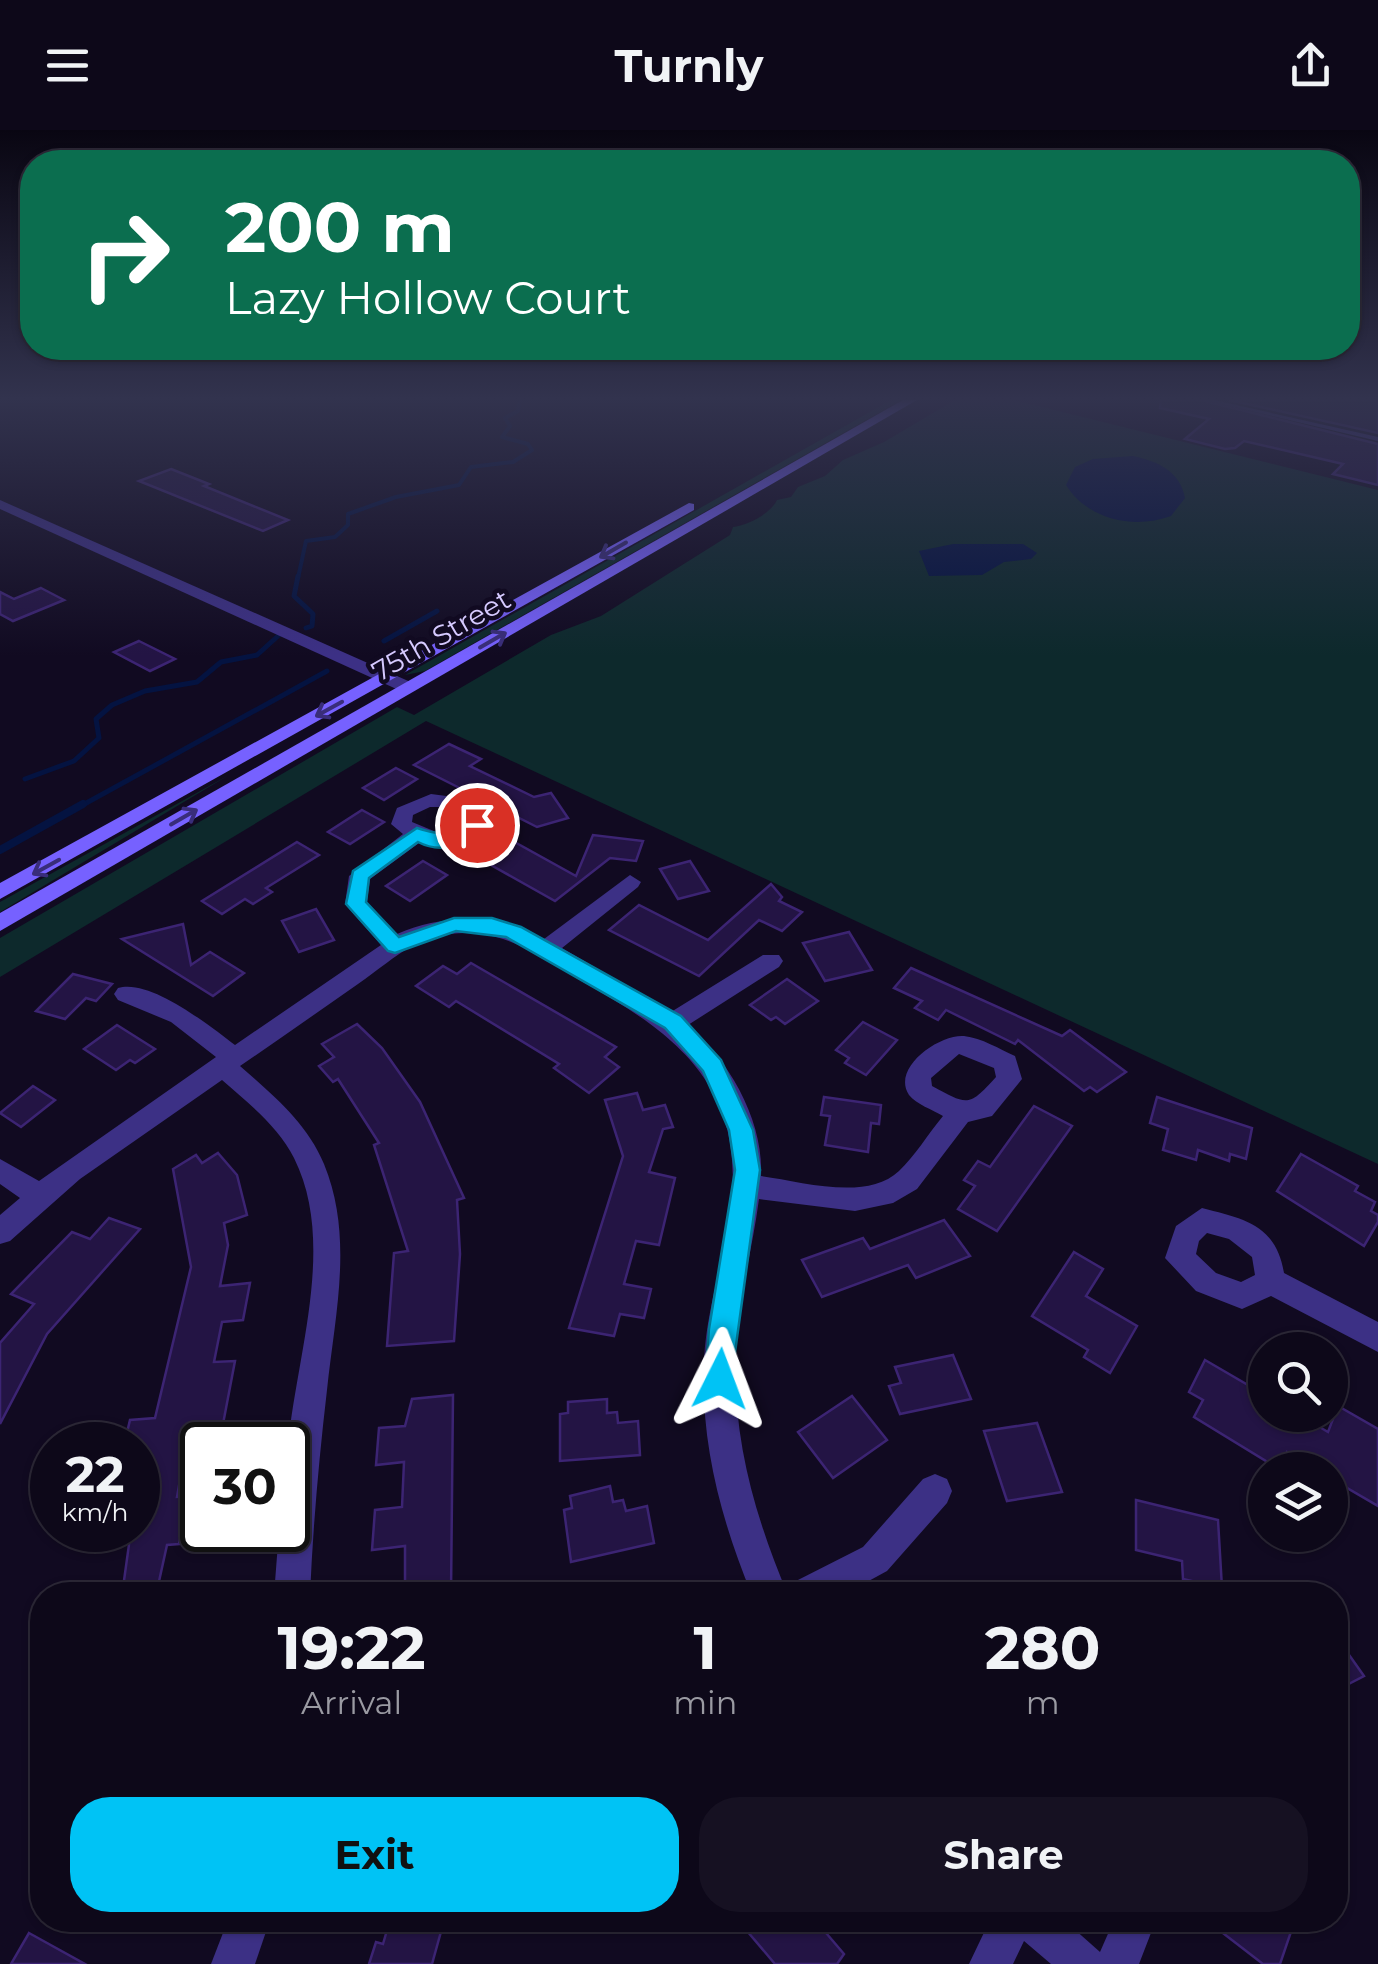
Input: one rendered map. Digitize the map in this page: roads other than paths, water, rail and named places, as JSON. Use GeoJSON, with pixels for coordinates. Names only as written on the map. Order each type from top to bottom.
{"type":"FeatureCollection","features":[{"type":"Feature","properties":{"kind":"main road","name":"75th Street"},"geometry":{"type":"LineString","coordinates":[[0,922],[396,683],[735,486]]}},
{"type":"Feature","properties":{"kind":"main road","name":"75th Street"},"geometry":{"type":"LineString","coordinates":[[0,892],[396,683],[755,486]]}},
{"type":"Feature","properties":{"kind":"street"},"geometry":{"type":"LineString","coordinates":[[0,504],[396,683]]}},
{"type":"Feature","properties":{"kind":"street"},"geometry":{"type":"LineString","coordinates":[[395,946],[360,911],[356,883],[371,865],[417,834]]}},
{"type":"Feature","properties":{"kind":"street"},"geometry":{"type":"LineString","coordinates":[[546,949],[630,882]]}},
{"type":"Feature","properties":{"kind":"street"},"geometry":{"type":"LineString","coordinates":[[0,1232],[39,1196],[395,946],[436,928],[470,924],[514,932],[673,1022],[699,1048],[728,1092],[746,1154],[745,1186],[722,1329],[720,1400],[726,1461],[738,1513],[765,1582]]}},
{"type":"Feature","properties":{"kind":"street"},"geometry":{"type":"LineString","coordinates":[[673,1022],[771,961]]}},
{"type":"Feature","properties":{"kind":"street"},"geometry":{"type":"LineString","coordinates":[[126,994],[180,1016],[288,1128],[308,1158],[324,1220],[326,1272],[297,1505],[293,1582]]}},
{"type":"Feature","properties":{"kind":"street"},"geometry":{"type":"LineString","coordinates":[[745,1186],[855,1200],[883,1195],[906,1181],[960,1113]]}},
{"type":"Feature","properties":{"kind":"street"},"geometry":{"type":"LineString","coordinates":[[0,1170],[39,1196]]}},
{"type":"Feature","properties":{"kind":"street"},"geometry":{"type":"LineString","coordinates":[[1271,1281],[1378,1338]]}},
{"type":"Feature","properties":{"kind":"street"},"geometry":{"type":"LineString","coordinates":[[831,1582],[875,1558],[935,1491]]}},
{"type":"Feature","properties":{"kind":"street"},"geometry":{"type":"LineString","coordinates":[[233,1964],[245,1932]]}},
{"type":"Feature","properties":{"kind":"street"},"geometry":{"type":"LineString","coordinates":[[991,1964],[1006,1932]]}},
{"type":"Feature","properties":{"kind":"street"},"geometry":{"type":"LineString","coordinates":[[1046,1932],[1084,1964]]}},
{"type":"Feature","properties":{"kind":"street"},"geometry":{"type":"LineString","coordinates":[[1117,1964],[1130,1932]]}},
{"type":"Feature","properties":{"kind":"waterway"},"geometry":{"type":"LineString","coordinates":[[298,578],[306,541],[335,537],[348,525],[348,514],[396,497],[456,486]]}},
{"type":"Feature","properties":{"kind":"waterway"},"geometry":{"type":"LineString","coordinates":[[298,576],[294,596],[313,614],[312,626],[306,628]]}},
{"type":"Feature","properties":{"kind":"waterway"},"geometry":{"type":"LineString","coordinates":[[384,641],[437,611]]}},
{"type":"Feature","properties":{"kind":"waterway"},"geometry":{"type":"LineString","coordinates":[[25,779],[74,761],[99,738],[96,719],[112,705],[145,691],[197,682],[221,662],[257,655],[278,636]]}},
{"type":"Feature","properties":{"kind":"waterway"},"geometry":{"type":"LineString","coordinates":[[79,807],[327,671]]}},
{"type":"Feature","properties":{"kind":"waterway"},"geometry":{"type":"LineString","coordinates":[[0,850],[83,804]]}}]}
